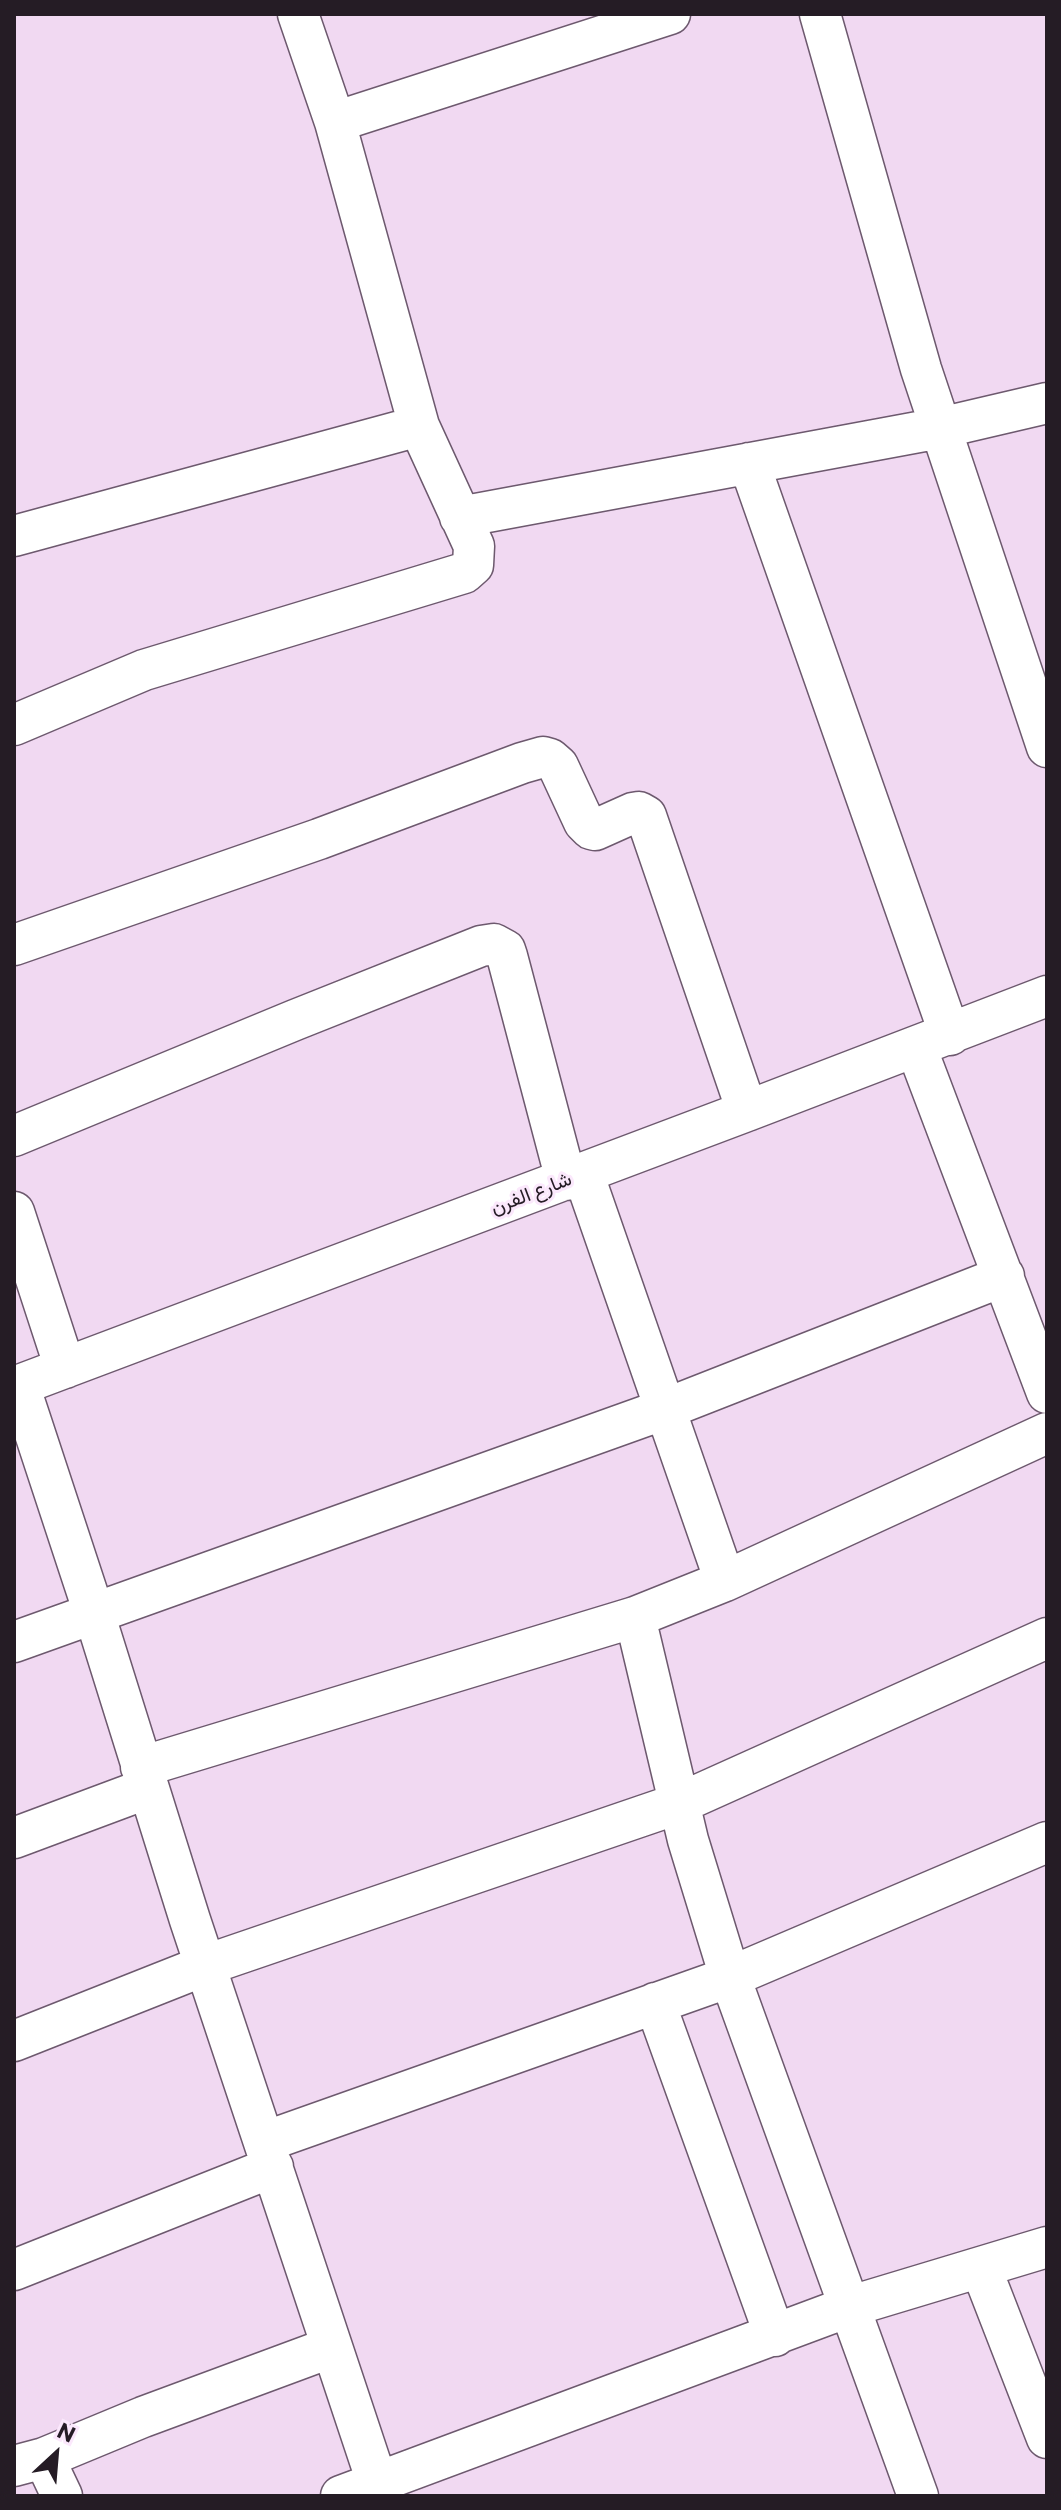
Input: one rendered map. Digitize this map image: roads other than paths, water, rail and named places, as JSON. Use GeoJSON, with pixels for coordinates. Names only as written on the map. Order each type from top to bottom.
{"type":"FeatureCollection","features":[{"type":"Feature","properties":{"kind":"street"},"geometry":{"type":"LineString","coordinates":[[14,725],[144,670],[464,573],[473,565],[474,546],[419,426],[335,122],[298,14]]}},
{"type":"Feature","properties":{"kind":"street"},"geometry":{"type":"LineString","coordinates":[[335,122],[670,14]]}},
{"type":"Feature","properties":{"kind":"street"},"geometry":{"type":"LineString","coordinates":[[820,14],[921,369],[1047,747]]}},
{"type":"Feature","properties":{"kind":"street"},"geometry":{"type":"LineString","coordinates":[[460,517],[940,428],[1047,403]]}},
{"type":"Feature","properties":{"kind":"street"},"geometry":{"type":"LineString","coordinates":[[14,536],[419,426]]}},
{"type":"Feature","properties":{"kind":"street"},"geometry":{"type":"LineString","coordinates":[[749,463],[933,1041],[1004,1276],[1047,1393]]}},
{"type":"Feature","properties":{"kind":"street"},"geometry":{"type":"LineString","coordinates":[[14,945],[319,839],[533,758],[543,757],[558,766],[584,822],[591,829],[633,813],[646,816],[747,1111]]}},
{"type":"Feature","properties":{"kind":"street"},"geometry":{"type":"LineString","coordinates":[[14,1136],[481,946],[494,944],[505,950],[575,1177],[665,1409],[725,1581]]}},
{"type":"Feature","properties":{"kind":"street","name":"شارع الفرن"},"geometry":{"type":"LineString","coordinates":[[16,1386],[1047,996]]}},
{"type":"Feature","properties":{"kind":"street"},"geometry":{"type":"LineString","coordinates":[[14,1212],[65,1368]]}},
{"type":"Feature","properties":{"kind":"street"},"geometry":{"type":"LineString","coordinates":[[14,1642],[665,1409],[1004,1276]]}},
{"type":"Feature","properties":{"kind":"street"},"geometry":{"type":"LineString","coordinates":[[16,1386],[94,1613],[144,1778],[381,2487],[848,2307],[1047,2247]]}},
{"type":"Feature","properties":{"kind":"street"},"geometry":{"type":"LineString","coordinates":[[14,1838],[144,1778],[635,1617],[725,1581],[1047,1433]]}},
{"type":"Feature","properties":{"kind":"street"},"geometry":{"type":"LineString","coordinates":[[635,1617],[688,1840],[730,1977],[918,2496]]}},
{"type":"Feature","properties":{"kind":"street"},"geometry":{"type":"LineString","coordinates":[[14,2041],[206,1965],[680,1803],[1047,1638]]}},
{"type":"Feature","properties":{"kind":"street"},"geometry":{"type":"LineString","coordinates":[[14,2270],[269,2154],[655,2003],[730,1977],[1047,1842]]}},
{"type":"Feature","properties":{"kind":"street"},"geometry":{"type":"LineString","coordinates":[[655,2003],[775,2336]]}},
{"type":"Feature","properties":{"kind":"street"},"geometry":{"type":"LineString","coordinates":[[981,2268],[1047,2438]]}},
{"type":"Feature","properties":{"kind":"street"},"geometry":{"type":"LineString","coordinates":[[62,2496],[29,2462],[332,2347]]}}]}
